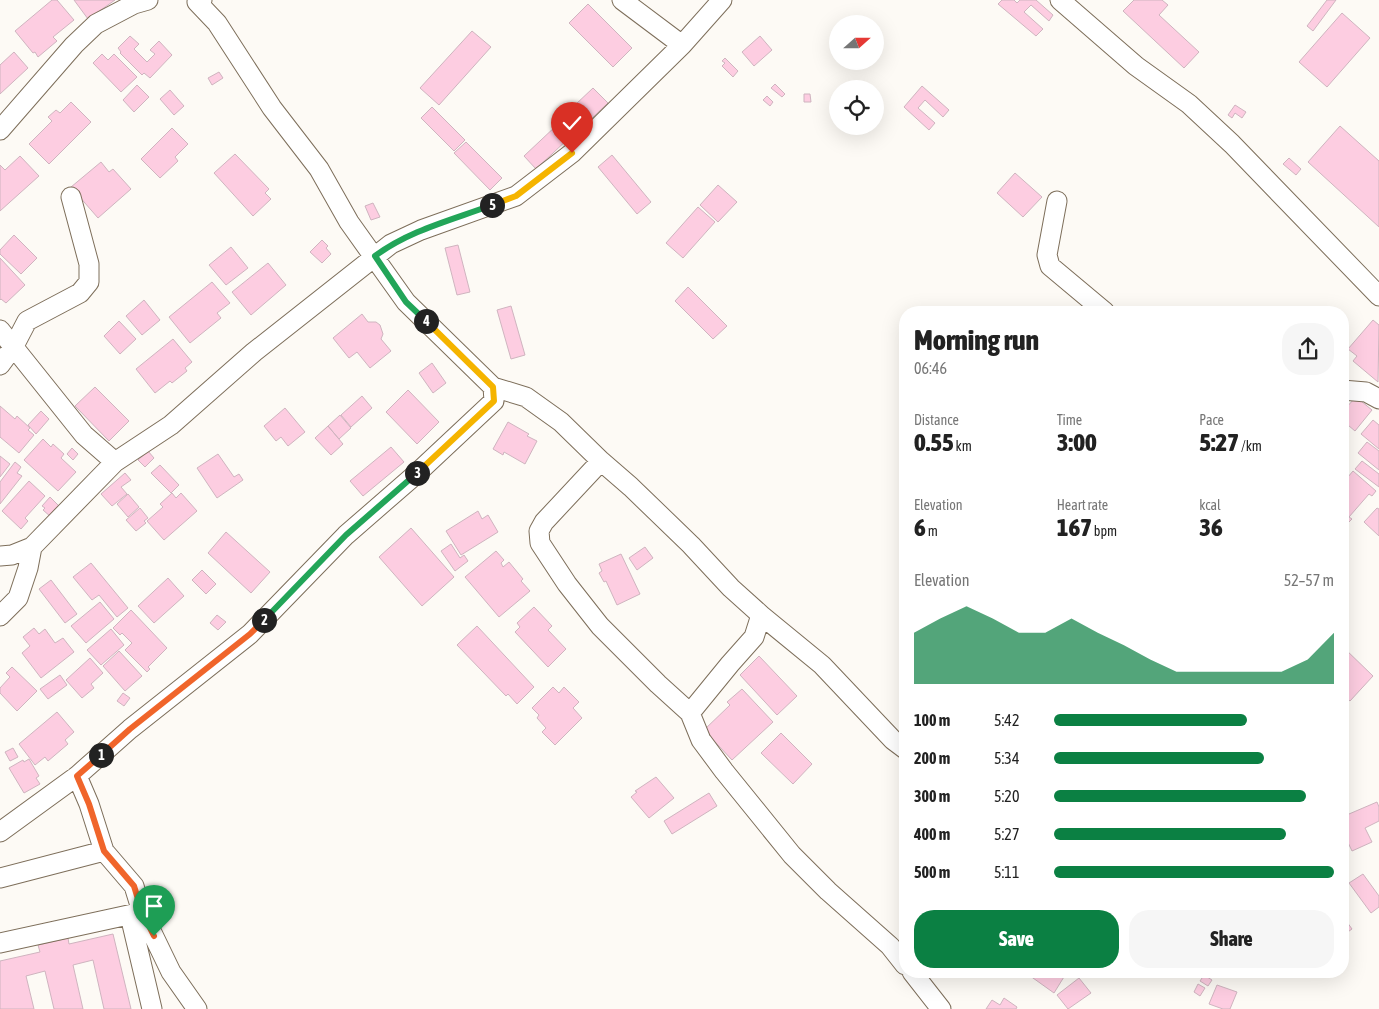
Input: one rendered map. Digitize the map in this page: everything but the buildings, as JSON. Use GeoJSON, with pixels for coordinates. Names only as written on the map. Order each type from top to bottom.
{"type":"FeatureCollection","features":[{"type":"Feature","properties":{"kind":"street"},"geometry":{"type":"LineString","coordinates":[[0,130],[74,45],[96,24],[134,4],[148,0]]}},
{"type":"Feature","properties":{"kind":"street"},"geometry":{"type":"LineString","coordinates":[[622,0],[682,45]]}},
{"type":"Feature","properties":{"kind":"street"},"geometry":{"type":"LineString","coordinates":[[0,556],[32,547],[115,462],[171,425],[254,352],[391,244],[420,230],[516,196],[572,153],[682,45],[722,0]]}},
{"type":"Feature","properties":{"kind":"street"},"geometry":{"type":"LineString","coordinates":[[1060,0],[1136,66],[1196,111],[1232,144],[1379,296]]}},
{"type":"Feature","properties":{"kind":"street"},"geometry":{"type":"LineString","coordinates":[[197,1],[217,23],[272,108],[319,169],[348,222],[375,256],[406,302],[493,387],[526,397],[561,422],[691,545],[731,588],[822,665],[899,744]]}},
{"type":"Feature","properties":{"kind":"street"},"geometry":{"type":"LineString","coordinates":[[0,365],[14,346],[27,322],[80,293],[89,282],[89,264],[71,197]]}},
{"type":"Feature","properties":{"kind":"street"},"geometry":{"type":"LineString","coordinates":[[1057,201],[1047,255],[1050,266],[1098,306]]}},
{"type":"Feature","properties":{"kind":"street"},"geometry":{"type":"LineString","coordinates":[[0,330],[84,435],[115,462]]}},
{"type":"Feature","properties":{"kind":"street"},"geometry":{"type":"LineString","coordinates":[[0,832],[77,776],[130,729],[250,634],[346,535],[415,475],[494,401],[493,387]]}},
{"type":"Feature","properties":{"kind":"street"},"geometry":{"type":"LineString","coordinates":[[1349,391],[1366,392],[1379,398]]}},
{"type":"Feature","properties":{"kind":"street"},"geometry":{"type":"LineString","coordinates":[[601,461],[544,522],[539,531],[540,543],[567,584],[600,626],[690,713],[701,740],[792,855],[828,891],[890,946],[899,957]]}},
{"type":"Feature","properties":{"kind":"street"},"geometry":{"type":"LineString","coordinates":[[0,616],[18,598],[28,568],[32,547]]}},
{"type":"Feature","properties":{"kind":"street"},"geometry":{"type":"LineString","coordinates":[[690,713],[754,637],[761,615]]}},
{"type":"Feature","properties":{"kind":"street"},"geometry":{"type":"LineString","coordinates":[[77,776],[89,804],[104,851],[134,886],[142,912],[171,972],[197,1009]]}},
{"type":"Feature","properties":{"kind":"street"},"geometry":{"type":"LineString","coordinates":[[0,878],[104,851]]}},
{"type":"Feature","properties":{"kind":"street"},"geometry":{"type":"LineString","coordinates":[[0,942],[142,912]]}},
{"type":"Feature","properties":{"kind":"street"},"geometry":{"type":"LineString","coordinates":[[142,912],[132,924],[152,1009]]}},
{"type":"Feature","properties":{"kind":"street"},"geometry":{"type":"LineString","coordinates":[[917,978],[941,1009]]}},
{"type":"Feature","properties":{"kind":"route"},"geometry":{"type":"LineString","coordinates":[[154,936],[142,912],[134,886],[104,851],[89,804],[77,776],[130,729],[250,634],[346,535],[415,475],[494,401],[493,387],[406,302],[375,256],[391,244],[420,230],[467,215],[516,196],[572,153]]}}]}
